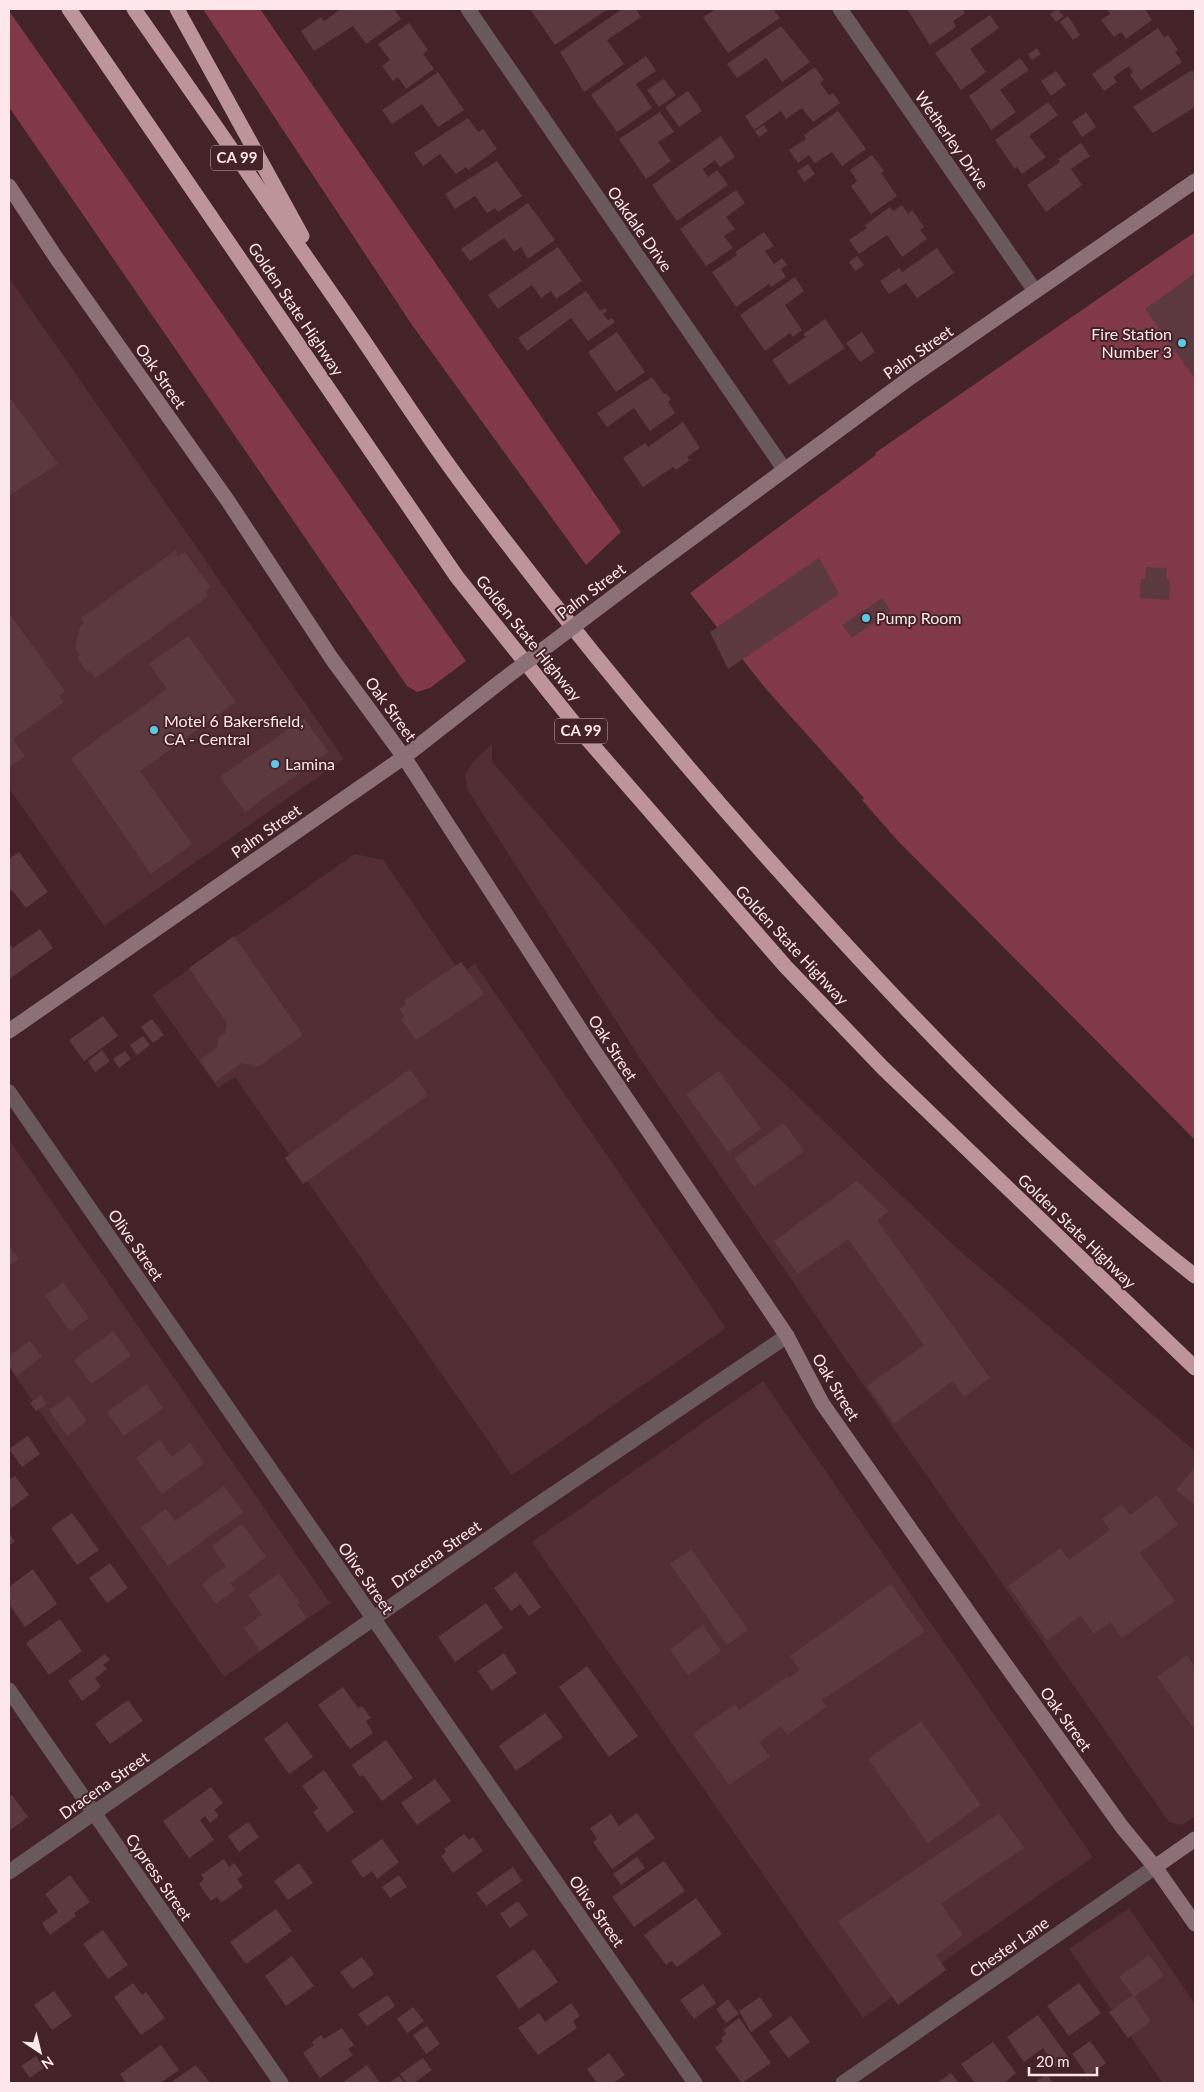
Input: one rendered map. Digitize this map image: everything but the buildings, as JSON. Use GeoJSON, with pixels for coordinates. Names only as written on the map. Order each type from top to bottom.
{"type":"FeatureCollection","features":[{"type":"Feature","properties":{"kind":"highway","name":"Golden State Highway"},"geometry":{"type":"LineString","coordinates":[[69,9],[457,577],[582,733],[786,967],[877,1061],[1195,1368]]}},
{"type":"Feature","properties":{"kind":"highway","name":"CA 99"},"geometry":{"type":"LineString","coordinates":[[134,9],[341,307],[405,405],[466,489],[605,669],[746,835],[928,1033],[1054,1156],[1195,1276]]}},
{"type":"Feature","properties":{"kind":"highway"},"geometry":{"type":"LineString","coordinates":[[177,9],[341,307]]}},
{"type":"Feature","properties":{"kind":"main road","name":"Palm Street"},"geometry":{"type":"LineString","coordinates":[[9,1031],[404,757],[452,718],[784,469],[1035,291],[1195,181]]}},
{"type":"Feature","properties":{"kind":"main road","name":"Oak Street"},"geometry":{"type":"LineString","coordinates":[[9,186],[56,259],[228,500],[332,659],[404,757],[592,1050],[787,1336],[822,1403],[1122,1828],[1155,1867],[1195,1924]]}},
{"type":"Feature","properties":{"kind":"main road","name":"Chester Lane"},"geometry":{"type":"LineString","coordinates":[[1155,1867],[1195,1839]]}},
{"type":"Feature","properties":{"kind":"street","name":"Oakdale Drive"},"geometry":{"type":"LineString","coordinates":[[468,9],[784,469]]}},
{"type":"Feature","properties":{"kind":"street","name":"Wetherley Drive"},"geometry":{"type":"LineString","coordinates":[[840,9],[1035,291]]}},
{"type":"Feature","properties":{"kind":"street","name":"Olive Street"},"geometry":{"type":"LineString","coordinates":[[9,1092],[695,2083]]}},
{"type":"Feature","properties":{"kind":"street","name":"Dracena Street"},"geometry":{"type":"LineString","coordinates":[[9,1872],[787,1336]]}},
{"type":"Feature","properties":{"kind":"street","name":"Cypress Street"},"geometry":{"type":"LineString","coordinates":[[9,1690],[281,2083]]}},
{"type":"Feature","properties":{"kind":"street","name":"Chester Lane"},"geometry":{"type":"LineString","coordinates":[[843,2083],[1155,1867]]}},
{"type":"Feature","properties":{"kind":"shaded area"},"geometry":{"type":"Polygon","coordinates":[[[203,9],[260,9],[621,532],[586,565],[412,325],[203,9]]]}},
{"type":"Feature","properties":{"kind":"shaded area"},"geometry":{"type":"Polygon","coordinates":[[[9,11],[466,661],[430,688],[417,692],[407,686],[9,107],[9,11]]]}},
{"type":"Feature","properties":{"kind":"shaded area"},"geometry":{"type":"Polygon","coordinates":[[[1195,232],[1195,1140],[897,840],[862,800],[864,798],[766,689],[690,593],[876,455],[875,453],[1195,232]]]}},
{"type":"Feature","properties":{"kind":"shaded area"},"geometry":{"type":"Polygon","coordinates":[[[9,278],[344,759],[104,926],[9,788],[9,278]]]}},
{"type":"Feature","properties":{"kind":"shaded area"},"geometry":{"type":"Polygon","coordinates":[[[492,744],[492,762],[716,1018],[951,1243],[1195,1451],[1195,1816],[1182,1825],[1169,1822],[862,1383],[643,1063],[468,791],[465,774],[474,761],[492,744]]]}},
{"type":"Feature","properties":{"kind":"shaded area"},"geometry":{"type":"Polygon","coordinates":[[[355,854],[383,860],[461,973],[475,964],[726,1328],[512,1475],[235,1077],[218,1088],[152,995],[355,854]]]}},
{"type":"Feature","properties":{"kind":"shaded area"},"geometry":{"type":"Polygon","coordinates":[[[9,1140],[330,1603],[224,1677],[9,1367],[9,1140]]]}},
{"type":"Feature","properties":{"kind":"shaded area"},"geometry":{"type":"Polygon","coordinates":[[[763,1381],[1093,1857],[863,2018],[532,1542],[763,1381]]]}},
{"type":"Feature","properties":{"kind":"shaded area"},"geometry":{"type":"Polygon","coordinates":[[[1129,1908],[1195,2004],[1195,2083],[1163,2083],[1069,1949],[1129,1908]]]}},
{"type":"Feature","properties":{"kind":"place","name":"Fire Station Number 3"},"geometry":{"type":"Point","coordinates":[1182,343]}},
{"type":"Feature","properties":{"kind":"place","name":"Pump Room"},"geometry":{"type":"Point","coordinates":[866,618]}},
{"type":"Feature","properties":{"kind":"place","name":"Motel 6 Bakersfield, CA - Central"},"geometry":{"type":"Point","coordinates":[154,730]}},
{"type":"Feature","properties":{"kind":"place","name":"Lamina"},"geometry":{"type":"Point","coordinates":[275,764]}}]}
